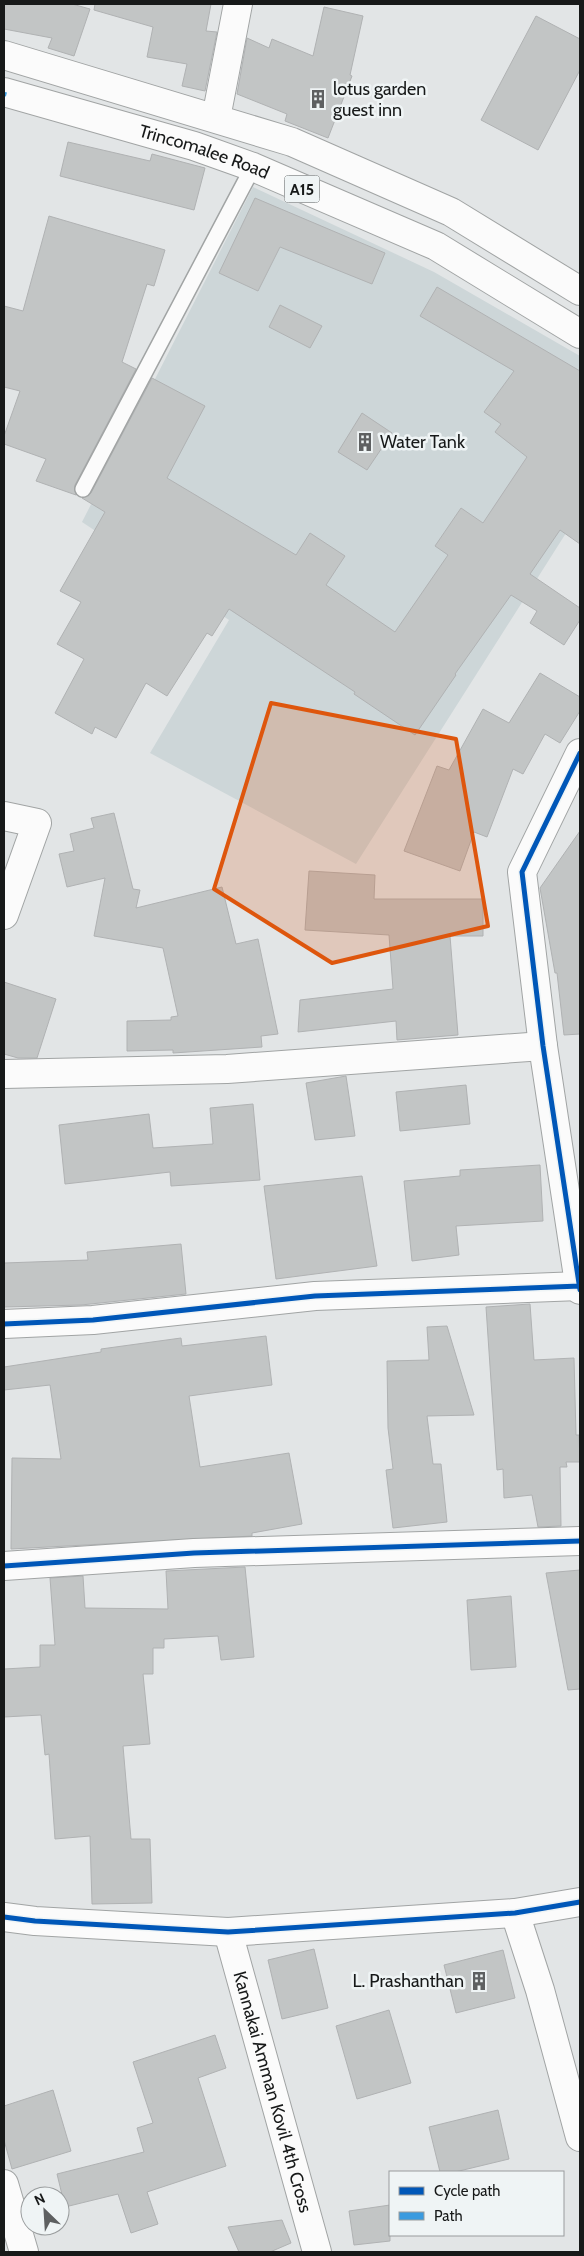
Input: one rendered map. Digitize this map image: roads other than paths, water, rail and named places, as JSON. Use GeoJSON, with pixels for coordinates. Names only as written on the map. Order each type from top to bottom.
{"type":"FeatureCollection","features":[{"type":"Feature","properties":{"kind":"main road"},"geometry":{"type":"LineString","coordinates":[[216,118],[238,4]]}},
{"type":"Feature","properties":{"kind":"main road","name":"Trincomalee Road"},"geometry":{"type":"LineString","coordinates":[[4,54],[292,142],[451,212],[580,291]]}},
{"type":"Feature","properties":{"kind":"main road","name":"Trincomalee Road"},"geometry":{"type":"LineString","coordinates":[[4,92],[194,146],[253,167],[436,246],[580,334]]}},
{"type":"Feature","properties":{"kind":"main road"},"geometry":{"type":"LineString","coordinates":[[4,1324],[93,1320],[315,1296],[580,1288],[544,1046],[522,872],[580,753]]}},
{"type":"Feature","properties":{"kind":"main road"},"geometry":{"type":"LineString","coordinates":[[4,816],[36,823],[4,915]]}},
{"type":"Feature","properties":{"kind":"main road"},"geometry":{"type":"LineString","coordinates":[[4,1074],[227,1069],[544,1046]]}},
{"type":"Feature","properties":{"kind":"main road"},"geometry":{"type":"LineString","coordinates":[[4,1566],[194,1553],[580,1541]]}},
{"type":"Feature","properties":{"kind":"main road"},"geometry":{"type":"LineString","coordinates":[[4,1917],[34,1921],[228,1932],[514,1913],[580,1902]]}},
{"type":"Feature","properties":{"kind":"main road"},"geometry":{"type":"LineString","coordinates":[[514,1913],[540,1990],[580,2136]]}},
{"type":"Feature","properties":{"kind":"main road","name":"Kannakai Amman Kovil 4th Cross"},"geometry":{"type":"LineString","coordinates":[[228,1932],[317,2252]]}},
{"type":"Feature","properties":{"kind":"main road"},"geometry":{"type":"LineString","coordinates":[[4,2184],[24,2252]]}},
{"type":"Feature","properties":{"kind":"lane"},"geometry":{"type":"LineString","coordinates":[[83,489],[253,167]]}},
{"type":"Feature","properties":{"kind":"place","name":"lotus garden guest inn"},"geometry":{"type":"Point","coordinates":[318,99]}},
{"type":"Feature","properties":{"kind":"place","name":"Water Tank"},"geometry":{"type":"Point","coordinates":[365,442]}},
{"type":"Feature","properties":{"kind":"place","name":"L. Prashanthan"},"geometry":{"type":"Point","coordinates":[479,1981]}}]}
